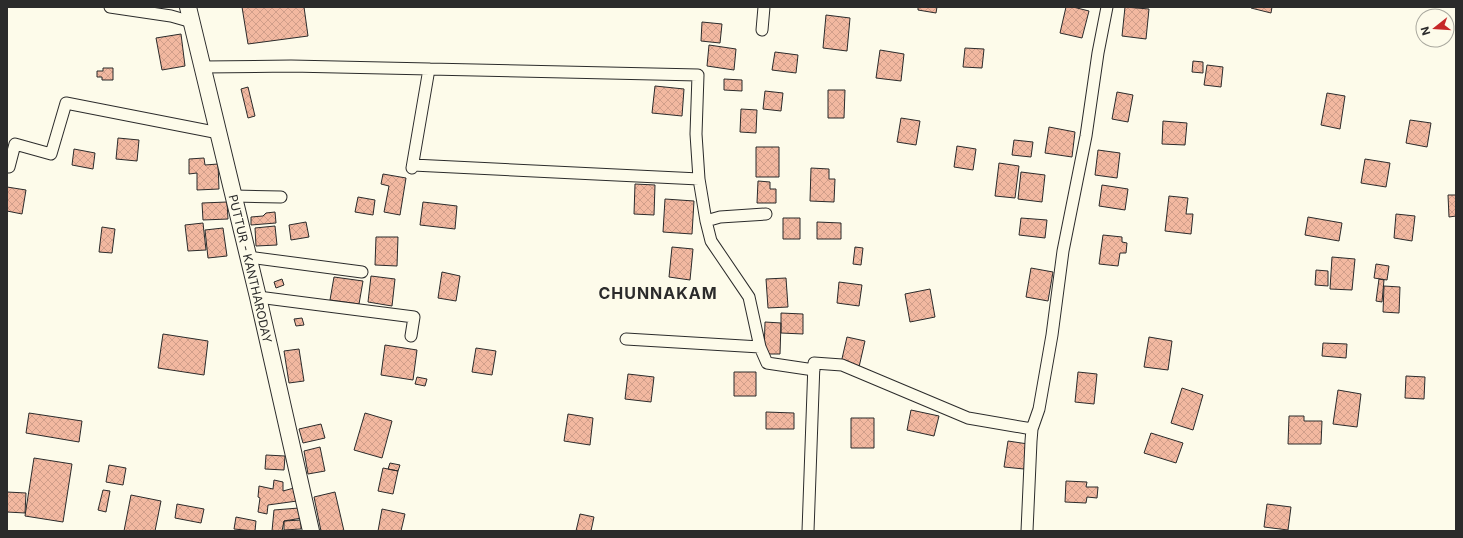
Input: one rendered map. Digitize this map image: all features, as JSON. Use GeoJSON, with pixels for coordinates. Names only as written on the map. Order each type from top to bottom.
{"type":"FeatureCollection","features":[{"type":"Feature","properties":{"kind":"main road","name":"PUTTUR - KANTHARODAY"},"geometry":{"type":"LineString","coordinates":[[190,15],[258,297],[311,531]]}},
{"type":"Feature","properties":{"kind":"street"},"geometry":{"type":"LineString","coordinates":[[110,7],[171,16],[190,15]]}},
{"type":"Feature","properties":{"kind":"street"},"geometry":{"type":"LineString","coordinates":[[762,30],[764,7]]}},
{"type":"Feature","properties":{"kind":"street"},"geometry":{"type":"LineString","coordinates":[[1027,531],[1032,430],[1039,409],[1051,343],[1063,251],[1086,136],[1098,53],[1108,7]]}},
{"type":"Feature","properties":{"kind":"street"},"geometry":{"type":"LineString","coordinates":[[203,67],[291,66],[698,76],[696,134],[699,179],[711,241],[749,297],[760,347],[767,363],[814,370]]}},
{"type":"Feature","properties":{"kind":"street"},"geometry":{"type":"LineString","coordinates":[[429,69],[412,167],[699,179]]}},
{"type":"Feature","properties":{"kind":"street"},"geometry":{"type":"LineString","coordinates":[[9,166],[15,144],[51,154],[66,103],[219,133]]}},
{"type":"Feature","properties":{"kind":"street"},"geometry":{"type":"LineString","coordinates":[[234,196],[281,197]]}},
{"type":"Feature","properties":{"kind":"street"},"geometry":{"type":"LineString","coordinates":[[706,221],[720,217],[766,214]]}},
{"type":"Feature","properties":{"kind":"street"},"geometry":{"type":"LineString","coordinates":[[248,257],[362,272]]}},
{"type":"Feature","properties":{"kind":"street"},"geometry":{"type":"LineString","coordinates":[[258,297],[414,316],[411,336]]}},
{"type":"Feature","properties":{"kind":"street"},"geometry":{"type":"LineString","coordinates":[[626,339],[760,347]]}},
{"type":"Feature","properties":{"kind":"street"},"geometry":{"type":"LineString","coordinates":[[808,531],[814,363],[842,365],[968,418],[1032,430]]}},
{"type":"Feature","properties":{"kind":"building"},"geometry":{"type":"Polygon","coordinates":[[[242,7],[304,7],[308,36],[248,44],[242,7]]]}},
{"type":"Feature","properties":{"kind":"building"},"geometry":{"type":"Polygon","coordinates":[[[918,7],[937,7],[936,13],[918,10],[918,7]]]}},
{"type":"Feature","properties":{"kind":"building"},"geometry":{"type":"Polygon","coordinates":[[[1066,7],[1089,11],[1082,38],[1060,33],[1066,7]]]}},
{"type":"Feature","properties":{"kind":"building"},"geometry":{"type":"Polygon","coordinates":[[[1125,7],[1149,9],[1146,39],[1122,36],[1125,7]]]}},
{"type":"Feature","properties":{"kind":"building"},"geometry":{"type":"Polygon","coordinates":[[[1251,7],[1272,7],[1271,13],[1251,7]]]}},
{"type":"Feature","properties":{"kind":"building"},"geometry":{"type":"Polygon","coordinates":[[[826,15],[850,18],[847,51],[823,48],[826,15]]]}},
{"type":"Feature","properties":{"kind":"building"},"geometry":{"type":"Polygon","coordinates":[[[702,22],[722,24],[720,43],[701,41],[702,22]]]}},
{"type":"Feature","properties":{"kind":"building"},"geometry":{"type":"Polygon","coordinates":[[[181,34],[185,66],[162,70],[156,38],[181,34]]]}},
{"type":"Feature","properties":{"kind":"building"},"geometry":{"type":"Polygon","coordinates":[[[709,45],[736,49],[734,70],[707,66],[709,45]]]}},
{"type":"Feature","properties":{"kind":"building"},"geometry":{"type":"Polygon","coordinates":[[[965,48],[984,49],[982,68],[963,67],[965,48]]]}},
{"type":"Feature","properties":{"kind":"building"},"geometry":{"type":"Polygon","coordinates":[[[880,50],[904,54],[901,81],[876,78],[880,50]]]}},
{"type":"Feature","properties":{"kind":"building"},"geometry":{"type":"Polygon","coordinates":[[[775,52],[798,55],[796,73],[772,70],[775,52]]]}},
{"type":"Feature","properties":{"kind":"building"},"geometry":{"type":"Polygon","coordinates":[[[1193,61],[1203,62],[1203,73],[1192,72],[1193,61]]]}},
{"type":"Feature","properties":{"kind":"building"},"geometry":{"type":"Polygon","coordinates":[[[1207,65],[1223,67],[1221,87],[1204,85],[1207,65]]]}},
{"type":"Feature","properties":{"kind":"building"},"geometry":{"type":"Polygon","coordinates":[[[103,68],[113,68],[113,80],[102,80],[102,77],[97,77],[97,71],[103,71],[103,68]]]}},
{"type":"Feature","properties":{"kind":"building"},"geometry":{"type":"Polygon","coordinates":[[[724,79],[742,80],[742,91],[724,90],[724,79]]]}},
{"type":"Feature","properties":{"kind":"building"},"geometry":{"type":"Polygon","coordinates":[[[655,86],[684,89],[682,116],[652,113],[655,86]]]}},
{"type":"Feature","properties":{"kind":"building"},"geometry":{"type":"Polygon","coordinates":[[[248,87],[255,116],[248,118],[241,89],[248,87]]]}},
{"type":"Feature","properties":{"kind":"building"},"geometry":{"type":"Polygon","coordinates":[[[828,90],[845,90],[844,118],[828,118],[828,90]]]}},
{"type":"Feature","properties":{"kind":"building"},"geometry":{"type":"Polygon","coordinates":[[[765,91],[783,93],[781,111],[763,109],[765,91]]]}},
{"type":"Feature","properties":{"kind":"building"},"geometry":{"type":"Polygon","coordinates":[[[1117,92],[1133,95],[1128,122],[1112,119],[1117,92]]]}},
{"type":"Feature","properties":{"kind":"building"},"geometry":{"type":"Polygon","coordinates":[[[1327,93],[1345,96],[1340,129],[1321,125],[1327,93]]]}},
{"type":"Feature","properties":{"kind":"building"},"geometry":{"type":"Polygon","coordinates":[[[741,109],[757,110],[756,133],[740,132],[741,109]]]}},
{"type":"Feature","properties":{"kind":"building"},"geometry":{"type":"Polygon","coordinates":[[[901,118],[920,121],[916,145],[897,142],[901,118]]]}},
{"type":"Feature","properties":{"kind":"building"},"geometry":{"type":"Polygon","coordinates":[[[1410,120],[1431,123],[1427,147],[1406,143],[1410,120]]]}},
{"type":"Feature","properties":{"kind":"building"},"geometry":{"type":"Polygon","coordinates":[[[1163,121],[1187,123],[1185,145],[1162,144],[1163,121]]]}},
{"type":"Feature","properties":{"kind":"building"},"geometry":{"type":"Polygon","coordinates":[[[1049,127],[1075,132],[1072,157],[1045,153],[1049,127]]]}},
{"type":"Feature","properties":{"kind":"building"},"geometry":{"type":"Polygon","coordinates":[[[118,138],[139,140],[137,161],[116,159],[118,138]]]}},
{"type":"Feature","properties":{"kind":"building"},"geometry":{"type":"Polygon","coordinates":[[[1014,140],[1033,142],[1031,157],[1012,155],[1014,140]]]}},
{"type":"Feature","properties":{"kind":"building"},"geometry":{"type":"Polygon","coordinates":[[[957,146],[976,149],[973,170],[954,167],[957,146]]]}},
{"type":"Feature","properties":{"kind":"building"},"geometry":{"type":"Polygon","coordinates":[[[756,147],[779,147],[779,177],[756,177],[756,147]]]}},
{"type":"Feature","properties":{"kind":"building"},"geometry":{"type":"Polygon","coordinates":[[[74,149],[95,153],[93,169],[72,165],[74,149]]]}},
{"type":"Feature","properties":{"kind":"building"},"geometry":{"type":"Polygon","coordinates":[[[1098,150],[1120,153],[1117,178],[1095,175],[1098,150]]]}},
{"type":"Feature","properties":{"kind":"building"},"geometry":{"type":"Polygon","coordinates":[[[204,158],[205,165],[218,164],[219,189],[197,190],[197,173],[189,174],[189,159],[204,158]]]}},
{"type":"Feature","properties":{"kind":"building"},"geometry":{"type":"Polygon","coordinates":[[[1365,159],[1390,163],[1386,187],[1361,183],[1365,159]]]}},
{"type":"Feature","properties":{"kind":"building"},"geometry":{"type":"Polygon","coordinates":[[[999,163],[1019,166],[1015,198],[995,196],[999,163]]]}},
{"type":"Feature","properties":{"kind":"building"},"geometry":{"type":"Polygon","coordinates":[[[811,168],[829,169],[829,179],[835,179],[834,202],[810,201],[811,168]]]}},
{"type":"Feature","properties":{"kind":"building"},"geometry":{"type":"Polygon","coordinates":[[[1021,172],[1045,175],[1042,202],[1018,199],[1021,172]]]}},
{"type":"Feature","properties":{"kind":"building"},"geometry":{"type":"Polygon","coordinates":[[[383,174],[406,178],[400,215],[384,212],[389,186],[381,184],[383,174]]]}},
{"type":"Feature","properties":{"kind":"building"},"geometry":{"type":"Polygon","coordinates":[[[758,181],[770,182],[770,189],[776,189],[776,203],[757,203],[758,181]]]}},
{"type":"Feature","properties":{"kind":"building"},"geometry":{"type":"Polygon","coordinates":[[[635,184],[655,185],[654,215],[634,214],[635,184]]]}},
{"type":"Feature","properties":{"kind":"building"},"geometry":{"type":"Polygon","coordinates":[[[1102,185],[1128,189],[1125,210],[1099,206],[1102,185]]]}},
{"type":"Feature","properties":{"kind":"building"},"geometry":{"type":"Polygon","coordinates":[[[7,187],[26,190],[22,214],[7,211],[7,187]]]}},
{"type":"Feature","properties":{"kind":"building"},"geometry":{"type":"Polygon","coordinates":[[[1448,195],[1456,195],[1456,216],[1449,217],[1448,195]]]}},
{"type":"Feature","properties":{"kind":"building"},"geometry":{"type":"Polygon","coordinates":[[[1169,196],[1188,198],[1186,214],[1193,214],[1191,234],[1165,231],[1169,196]]]}},
{"type":"Feature","properties":{"kind":"building"},"geometry":{"type":"Polygon","coordinates":[[[358,197],[375,200],[373,215],[355,212],[358,197]]]}},
{"type":"Feature","properties":{"kind":"building"},"geometry":{"type":"Polygon","coordinates":[[[665,199],[694,201],[692,234],[663,232],[665,199]]]}},
{"type":"Feature","properties":{"kind":"building"},"geometry":{"type":"Polygon","coordinates":[[[227,202],[228,219],[203,220],[202,203],[227,202]]]}},
{"type":"Feature","properties":{"kind":"building"},"geometry":{"type":"Polygon","coordinates":[[[423,202],[457,206],[455,229],[420,225],[423,202]]]}},
{"type":"Feature","properties":{"kind":"building"},"geometry":{"type":"Polygon","coordinates":[[[275,212],[276,223],[251,225],[251,217],[263,216],[266,213],[275,212]]]}},
{"type":"Feature","properties":{"kind":"building"},"geometry":{"type":"Polygon","coordinates":[[[1396,214],[1415,216],[1412,241],[1394,238],[1396,214]]]}},
{"type":"Feature","properties":{"kind":"building"},"geometry":{"type":"Polygon","coordinates":[[[1308,217],[1342,223],[1339,241],[1305,235],[1308,217]]]}},
{"type":"Feature","properties":{"kind":"building"},"geometry":{"type":"Polygon","coordinates":[[[783,218],[800,218],[800,239],[783,239],[783,218]]]}},
{"type":"Feature","properties":{"kind":"building"},"geometry":{"type":"Polygon","coordinates":[[[1021,218],[1047,220],[1045,238],[1019,235],[1021,218]]]}},
{"type":"Feature","properties":{"kind":"building"},"geometry":{"type":"Polygon","coordinates":[[[306,222],[309,237],[291,240],[289,225],[306,222]]]}},
{"type":"Feature","properties":{"kind":"building"},"geometry":{"type":"Polygon","coordinates":[[[817,222],[841,223],[841,239],[817,239],[817,222]]]}},
{"type":"Feature","properties":{"kind":"building"},"geometry":{"type":"Polygon","coordinates":[[[203,223],[206,250],[188,251],[185,225],[203,223]]]}},
{"type":"Feature","properties":{"kind":"building"},"geometry":{"type":"Polygon","coordinates":[[[275,226],[277,245],[256,246],[255,228],[275,226]]]}},
{"type":"Feature","properties":{"kind":"building"},"geometry":{"type":"Polygon","coordinates":[[[102,227],[115,229],[112,253],[99,252],[102,227]]]}},
{"type":"Feature","properties":{"kind":"building"},"geometry":{"type":"Polygon","coordinates":[[[223,228],[227,256],[208,258],[205,230],[223,228]]]}},
{"type":"Feature","properties":{"kind":"building"},"geometry":{"type":"Polygon","coordinates":[[[1103,235],[1122,237],[1122,242],[1127,243],[1126,253],[1120,253],[1118,266],[1099,264],[1103,235]]]}},
{"type":"Feature","properties":{"kind":"building"},"geometry":{"type":"Polygon","coordinates":[[[376,237],[398,237],[397,266],[375,265],[376,237]]]}},
{"type":"Feature","properties":{"kind":"building"},"geometry":{"type":"Polygon","coordinates":[[[672,247],[693,249],[690,280],[669,277],[672,247]]]}},
{"type":"Feature","properties":{"kind":"building"},"geometry":{"type":"Polygon","coordinates":[[[855,247],[863,248],[861,265],[853,264],[855,247]]]}},
{"type":"Feature","properties":{"kind":"building"},"geometry":{"type":"Polygon","coordinates":[[[1332,257],[1355,259],[1352,290],[1330,289],[1332,257]]]}},
{"type":"Feature","properties":{"kind":"building"},"geometry":{"type":"Polygon","coordinates":[[[1376,264],[1389,266],[1387,280],[1374,278],[1376,264]]]}},
{"type":"Feature","properties":{"kind":"building"},"geometry":{"type":"Polygon","coordinates":[[[1031,268],[1053,272],[1048,301],[1026,297],[1031,268]]]}},
{"type":"Feature","properties":{"kind":"building"},"geometry":{"type":"Polygon","coordinates":[[[1316,270],[1328,271],[1328,286],[1315,285],[1316,270]]]}},
{"type":"Feature","properties":{"kind":"building"},"geometry":{"type":"Polygon","coordinates":[[[442,272],[460,276],[456,301],[438,298],[442,272]]]}},
{"type":"Feature","properties":{"kind":"building"},"geometry":{"type":"Polygon","coordinates":[[[371,276],[395,279],[392,306],[368,302],[371,276]]]}},
{"type":"Feature","properties":{"kind":"building"},"geometry":{"type":"Polygon","coordinates":[[[334,277],[363,281],[359,304],[330,300],[334,277]]]}},
{"type":"Feature","properties":{"kind":"building"},"geometry":{"type":"Polygon","coordinates":[[[786,278],[788,307],[768,308],[766,279],[786,278]]]}},
{"type":"Feature","properties":{"kind":"building"},"geometry":{"type":"Polygon","coordinates":[[[282,279],[284,285],[276,288],[274,282],[282,279]]]}},
{"type":"Feature","properties":{"kind":"building"},"geometry":{"type":"Polygon","coordinates":[[[1379,279],[1384,280],[1382,302],[1376,301],[1379,279]]]}},
{"type":"Feature","properties":{"kind":"building"},"geometry":{"type":"Polygon","coordinates":[[[839,282],[862,285],[859,306],[837,303],[839,282]]]}},
{"type":"Feature","properties":{"kind":"building"},"geometry":{"type":"Polygon","coordinates":[[[1384,286],[1400,287],[1399,313],[1383,312],[1384,286]]]}},
{"type":"Feature","properties":{"kind":"building"},"geometry":{"type":"Polygon","coordinates":[[[930,289],[935,317],[910,322],[905,294],[930,289]]]}},
{"type":"Feature","properties":{"kind":"building"},"geometry":{"type":"Polygon","coordinates":[[[781,313],[803,314],[803,334],[781,333],[781,313]]]}},
{"type":"Feature","properties":{"kind":"building"},"geometry":{"type":"Polygon","coordinates":[[[302,318],[304,325],[296,326],[294,319],[302,318]]]}},
{"type":"Feature","properties":{"kind":"building"},"geometry":{"type":"Polygon","coordinates":[[[765,322],[781,323],[780,354],[764,354],[765,322]]]}},
{"type":"Feature","properties":{"kind":"building"},"geometry":{"type":"Polygon","coordinates":[[[163,334],[208,341],[204,375],[158,368],[163,334]]]}},
{"type":"Feature","properties":{"kind":"building"},"geometry":{"type":"Polygon","coordinates":[[[847,337],[865,341],[859,367],[841,363],[847,337]]]}},
{"type":"Feature","properties":{"kind":"building"},"geometry":{"type":"Polygon","coordinates":[[[1149,337],[1172,341],[1168,370],[1144,367],[1149,337]]]}},
{"type":"Feature","properties":{"kind":"building"},"geometry":{"type":"Polygon","coordinates":[[[1323,343],[1347,344],[1346,358],[1322,356],[1323,343]]]}},
{"type":"Feature","properties":{"kind":"building"},"geometry":{"type":"Polygon","coordinates":[[[385,345],[417,350],[413,380],[381,375],[385,345]]]}},
{"type":"Feature","properties":{"kind":"building"},"geometry":{"type":"Polygon","coordinates":[[[476,348],[496,351],[492,375],[472,372],[476,348]]]}},
{"type":"Feature","properties":{"kind":"building"},"geometry":{"type":"Polygon","coordinates":[[[299,349],[304,381],[289,383],[284,351],[299,349]]]}},
{"type":"Feature","properties":{"kind":"building"},"geometry":{"type":"Polygon","coordinates":[[[734,372],[756,372],[756,396],[734,396],[734,372]]]}},
{"type":"Feature","properties":{"kind":"building"},"geometry":{"type":"Polygon","coordinates":[[[1078,372],[1097,374],[1094,404],[1075,402],[1078,372]]]}},
{"type":"Feature","properties":{"kind":"building"},"geometry":{"type":"Polygon","coordinates":[[[628,374],[654,377],[651,402],[625,399],[628,374]]]}},
{"type":"Feature","properties":{"kind":"building"},"geometry":{"type":"Polygon","coordinates":[[[1406,376],[1425,377],[1424,399],[1405,398],[1406,376]]]}},
{"type":"Feature","properties":{"kind":"building"},"geometry":{"type":"Polygon","coordinates":[[[417,377],[427,379],[425,386],[415,384],[417,377]]]}},
{"type":"Feature","properties":{"kind":"building"},"geometry":{"type":"Polygon","coordinates":[[[1182,388],[1203,395],[1193,430],[1171,423],[1182,388]]]}},
{"type":"Feature","properties":{"kind":"building"},"geometry":{"type":"Polygon","coordinates":[[[1338,390],[1361,394],[1357,427],[1333,424],[1338,390]]]}},
{"type":"Feature","properties":{"kind":"building"},"geometry":{"type":"Polygon","coordinates":[[[911,410],[939,416],[934,436],[907,430],[911,410]]]}},
{"type":"Feature","properties":{"kind":"building"},"geometry":{"type":"Polygon","coordinates":[[[766,412],[794,413],[794,429],[766,429],[766,412]]]}},
{"type":"Feature","properties":{"kind":"building"},"geometry":{"type":"Polygon","coordinates":[[[29,413],[82,421],[79,442],[26,433],[29,413]]]}},
{"type":"Feature","properties":{"kind":"building"},"geometry":{"type":"Polygon","coordinates":[[[365,413],[392,421],[382,458],[354,450],[365,413]]]}},
{"type":"Feature","properties":{"kind":"building"},"geometry":{"type":"Polygon","coordinates":[[[568,414],[593,418],[590,445],[564,441],[568,414]]]}},
{"type":"Feature","properties":{"kind":"building"},"geometry":{"type":"Polygon","coordinates":[[[1289,416],[1304,416],[1304,421],[1322,421],[1321,444],[1288,444],[1289,416]]]}},
{"type":"Feature","properties":{"kind":"building"},"geometry":{"type":"Polygon","coordinates":[[[851,418],[874,418],[874,448],[851,448],[851,418]]]}},
{"type":"Feature","properties":{"kind":"building"},"geometry":{"type":"Polygon","coordinates":[[[321,424],[325,438],[303,443],[299,429],[321,424]]]}},
{"type":"Feature","properties":{"kind":"building"},"geometry":{"type":"Polygon","coordinates":[[[1151,433],[1183,443],[1176,463],[1144,453],[1151,433]]]}},
{"type":"Feature","properties":{"kind":"building"},"geometry":{"type":"Polygon","coordinates":[[[1008,441],[1028,444],[1024,469],[1004,467],[1008,441]]]}},
{"type":"Feature","properties":{"kind":"building"},"geometry":{"type":"Polygon","coordinates":[[[320,447],[325,471],[308,474],[304,451],[320,447]]]}},
{"type":"Feature","properties":{"kind":"building"},"geometry":{"type":"Polygon","coordinates":[[[266,455],[285,456],[284,470],[265,469],[266,455]]]}},
{"type":"Feature","properties":{"kind":"building"},"geometry":{"type":"Polygon","coordinates":[[[34,458],[72,464],[63,522],[25,516],[34,458]]]}},
{"type":"Feature","properties":{"kind":"building"},"geometry":{"type":"Polygon","coordinates":[[[390,463],[400,465],[398,471],[388,469],[390,463]]]}},
{"type":"Feature","properties":{"kind":"building"},"geometry":{"type":"Polygon","coordinates":[[[109,465],[126,468],[123,485],[106,482],[109,465]]]}},
{"type":"Feature","properties":{"kind":"building"},"geometry":{"type":"Polygon","coordinates":[[[383,468],[398,471],[393,494],[378,491],[383,468]]]}},
{"type":"Feature","properties":{"kind":"building"},"geometry":{"type":"Polygon","coordinates":[[[274,480],[283,482],[283,491],[294,488],[297,501],[268,505],[267,514],[258,512],[260,498],[258,497],[259,486],[273,489],[274,480]]]}},
{"type":"Feature","properties":{"kind":"building"},"geometry":{"type":"Polygon","coordinates":[[[1066,481],[1087,482],[1086,487],[1098,487],[1097,498],[1087,497],[1086,503],[1065,502],[1066,481]]]}},
{"type":"Feature","properties":{"kind":"building"},"geometry":{"type":"Polygon","coordinates":[[[103,490],[110,491],[106,512],[98,510],[103,490]]]}},
{"type":"Feature","properties":{"kind":"building"},"geometry":{"type":"Polygon","coordinates":[[[7,492],[26,493],[25,513],[7,512],[7,492]]]}},
{"type":"Feature","properties":{"kind":"building"},"geometry":{"type":"Polygon","coordinates":[[[335,492],[344,531],[321,531],[314,497],[335,492]]]}},
{"type":"Feature","properties":{"kind":"building"},"geometry":{"type":"Polygon","coordinates":[[[131,495],[161,501],[155,531],[124,531],[131,495]]]}},
{"type":"Feature","properties":{"kind":"building"},"geometry":{"type":"Polygon","coordinates":[[[177,504],[204,509],[201,523],[175,518],[177,504]]]}},
{"type":"Feature","properties":{"kind":"building"},"geometry":{"type":"Polygon","coordinates":[[[1267,504],[1291,507],[1288,530],[1264,527],[1267,504]]]}},
{"type":"Feature","properties":{"kind":"building"},"geometry":{"type":"Polygon","coordinates":[[[299,508],[302,518],[284,521],[282,531],[272,531],[274,510],[299,508]]]}},
{"type":"Feature","properties":{"kind":"building"},"geometry":{"type":"Polygon","coordinates":[[[382,509],[405,514],[401,531],[378,531],[382,509]]]}},
{"type":"Feature","properties":{"kind":"building"},"geometry":{"type":"Polygon","coordinates":[[[580,514],[594,517],[591,531],[576,531],[580,514]]]}},
{"type":"Feature","properties":{"kind":"building"},"geometry":{"type":"Polygon","coordinates":[[[236,517],[256,521],[255,531],[234,529],[236,517]]]}},
{"type":"Feature","properties":{"kind":"building"},"geometry":{"type":"Polygon","coordinates":[[[301,520],[301,529],[284,530],[284,521],[301,520]]]}},
{"type":"Feature","properties":{"kind":"district","name":"CHUNNAKAM"},"geometry":{"type":"Point","coordinates":[658,293]}}]}
